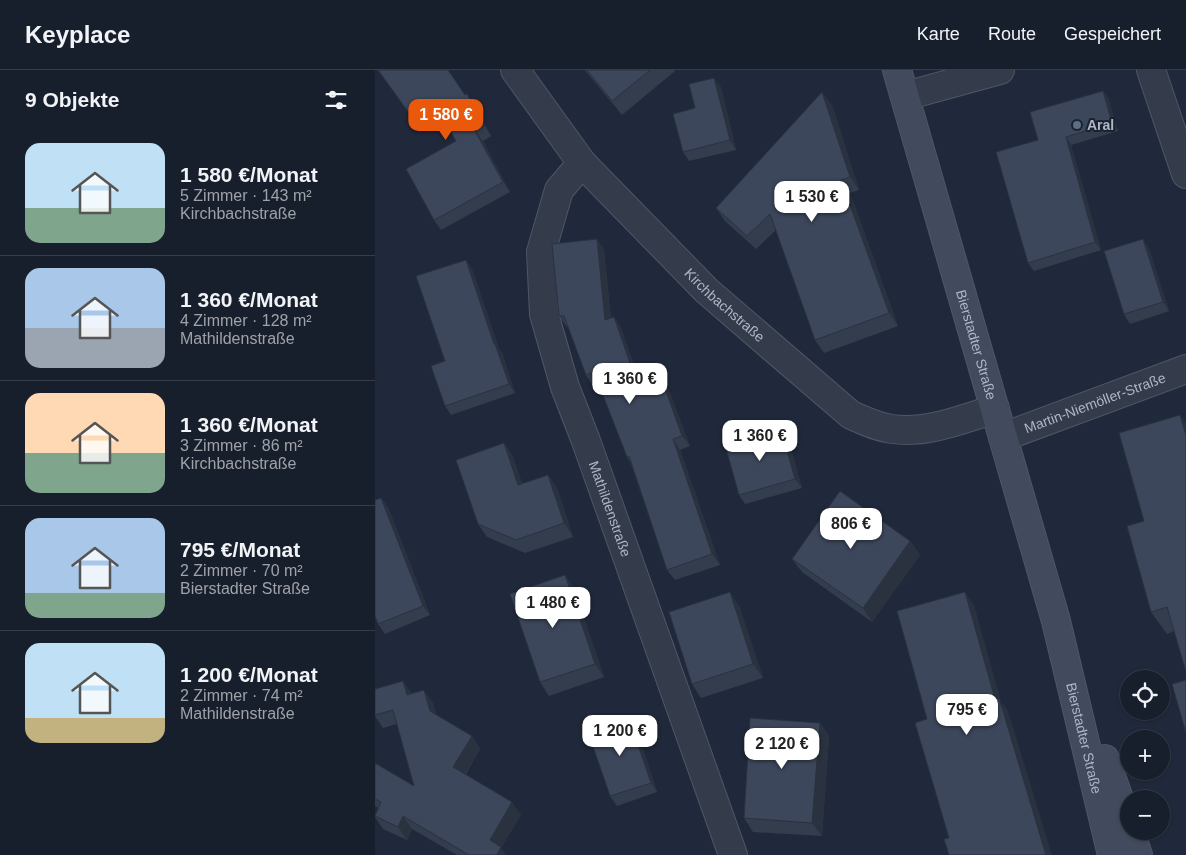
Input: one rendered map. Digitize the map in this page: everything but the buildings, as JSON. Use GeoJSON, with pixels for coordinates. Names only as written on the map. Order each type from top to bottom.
{"type":"FeatureCollection","features":[{"type":"Feature","properties":{"kind":"main road","name":"Bierstadter Straße"},"geometry":{"type":"LineString","coordinates":[[897,70],[1056,621],[1112,855]]}},
{"type":"Feature","properties":{"kind":"main road","name":"Bierstadter Straße"},"geometry":{"type":"LineString","coordinates":[[1056,621],[1120,802]]}},
{"type":"Feature","properties":{"kind":"main road"},"geometry":{"type":"LineString","coordinates":[[1133,840],[1139,855]]}},
{"type":"Feature","properties":{"kind":"street","name":"Kirchbachstraße"},"geometry":{"type":"LineString","coordinates":[[515,70],[582,163],[707,290],[851,415],[871,424],[892,429],[911,430],[942,425],[995,409]]}},
{"type":"Feature","properties":{"kind":"street"},"geometry":{"type":"LineString","coordinates":[[905,96],[1000,70]]}},
{"type":"Feature","properties":{"kind":"street"},"geometry":{"type":"LineString","coordinates":[[1151,70],[1186,174]]}},
{"type":"Feature","properties":{"kind":"street","name":"Mathildenstraße"},"geometry":{"type":"LineString","coordinates":[[582,163],[559,190],[541,252],[544,314],[565,387],[586,441],[733,855]]}},
{"type":"Feature","properties":{"kind":"street","name":"Martin-Niemöller-Straße"},"geometry":{"type":"LineString","coordinates":[[1003,437],[1186,369]]}},
{"type":"Feature","properties":{"kind":"place","name":"Aral"},"geometry":{"type":"Point","coordinates":[1077,125]}}]}
